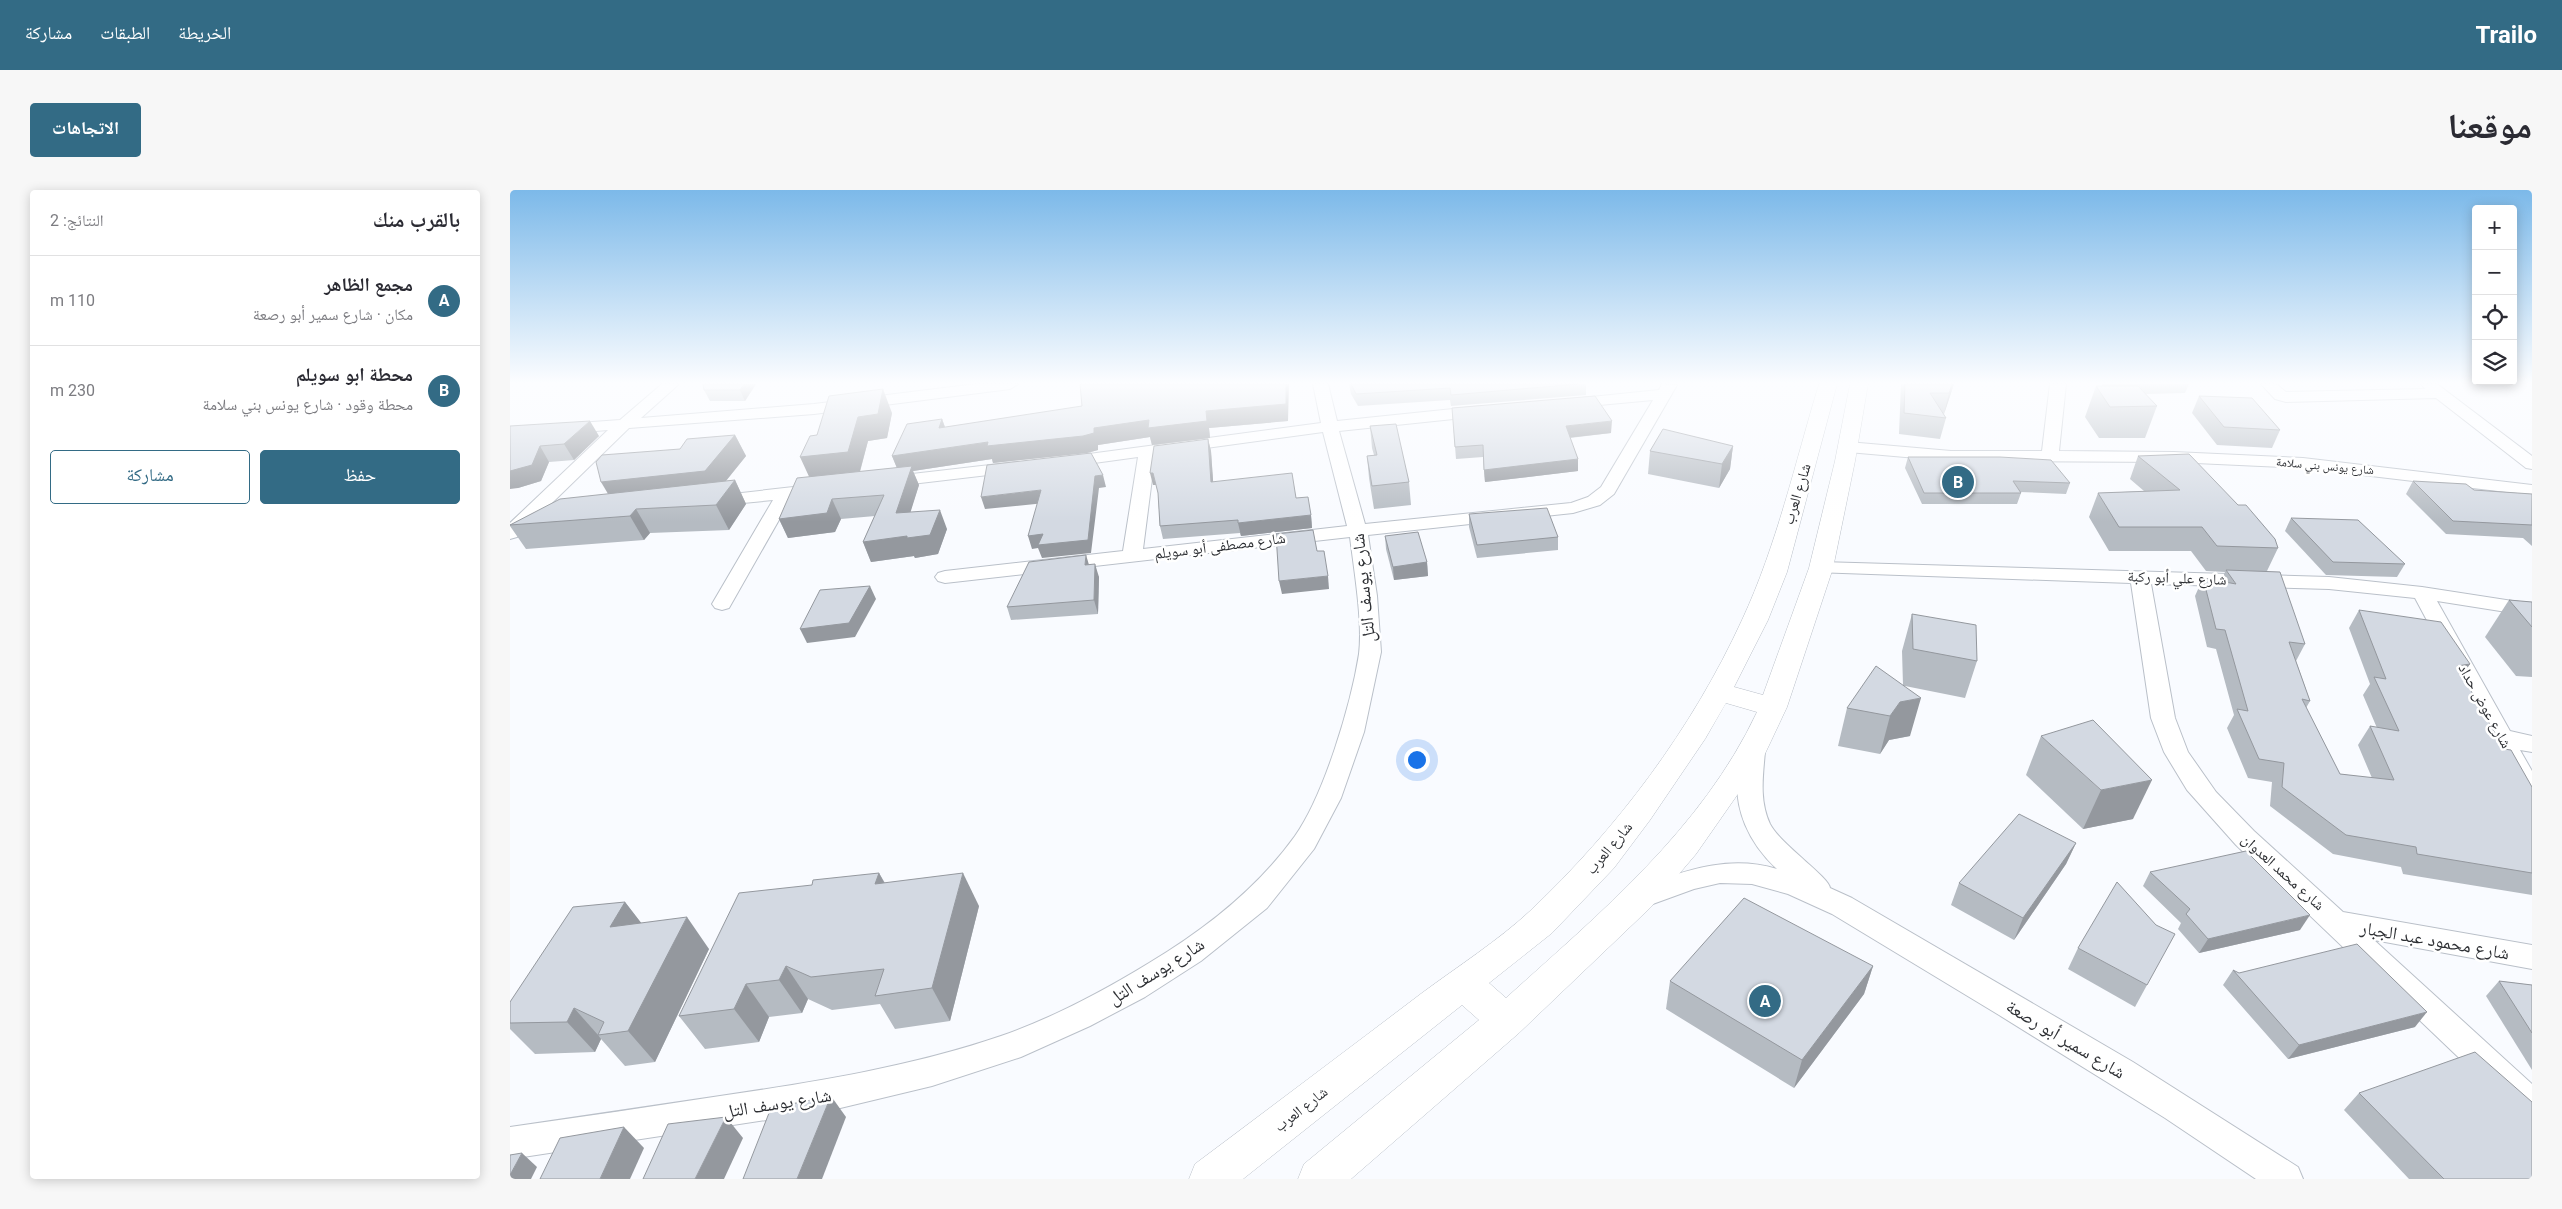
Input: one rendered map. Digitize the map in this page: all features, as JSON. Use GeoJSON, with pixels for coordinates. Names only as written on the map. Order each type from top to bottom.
{"type":"FeatureCollection","features":[{"type":"Feature","properties":{"kind":"main road","name":"شارع العرب"},"geometry":{"type":"LineString","coordinates":[[1210,1179],[1464,984],[1540,923],[1602,859],[1639,812],[1695,732],[1719,692],[1755,620],[1774,572],[1815,430]]}},
{"type":"Feature","properties":{"kind":"main road"},"geometry":{"type":"LineString","coordinates":[[1319,1179],[1506,1021],[1639,898],[1685,846],[1753,751],[1773,707],[1821,568],[1851,430]]}},
{"type":"Feature","properties":{"kind":"main road"},"geometry":{"type":"LineString","coordinates":[[1719,692],[1773,707]]}},
{"type":"Feature","properties":{"kind":"main road"},"geometry":{"type":"LineString","coordinates":[[1464,984],[1506,1021]]}},
{"type":"Feature","properties":{"kind":"street"},"geometry":{"type":"LineString","coordinates":[[510,433],[546,430]]}},
{"type":"Feature","properties":{"kind":"street"},"geometry":{"type":"LineString","coordinates":[[514,526],[617,430]]}},
{"type":"Feature","properties":{"kind":"street"},"geometry":{"type":"LineString","coordinates":[[1050,464],[1147,453],[1306,430]]}},
{"type":"Feature","properties":{"kind":"street","name":"شارع يوسف التل"},"geometry":{"type":"LineString","coordinates":[[510,1143],[832,1095],[932,1072],[1010,1046],[1079,1017],[1134,988],[1191,953],[1257,900],[1305,842],[1328,798],[1352,732],[1370,652],[1367,596],[1358,530],[1329,430]]}},
{"type":"Feature","properties":{"kind":"street","name":"شارع مصطفى أبو سويلم"},"geometry":{"type":"LineString","coordinates":[[945,577],[1358,530],[1560,510],[1594,501],[1608,490],[1644,430]]}},
{"type":"Feature","properties":{"kind":"street"},"geometry":{"type":"LineString","coordinates":[[2050,456],[2053,430]]}},
{"type":"Feature","properties":{"kind":"street"},"geometry":{"type":"LineString","coordinates":[[2488,430],[2532,464]]}},
{"type":"Feature","properties":{"kind":"street","name":"شارع يونس بني سلامة"},"geometry":{"type":"LineString","coordinates":[[1848,447],[1951,456],[2209,458],[2303,463],[2532,490]]}},
{"type":"Feature","properties":{"kind":"street"},"geometry":{"type":"LineString","coordinates":[[1132,557],[1147,453]]}},
{"type":"Feature","properties":{"kind":"street"},"geometry":{"type":"LineString","coordinates":[[867,484],[1031,466]]}},
{"type":"Feature","properties":{"kind":"street"},"geometry":{"type":"LineString","coordinates":[[698,502],[840,487]]}},
{"type":"Feature","properties":{"kind":"street"},"geometry":{"type":"LineString","coordinates":[[722,604],[786,492]]}},
{"type":"Feature","properties":{"kind":"street"},"geometry":{"type":"LineString","coordinates":[[514,526],[552,518]]}},
{"type":"Feature","properties":{"kind":"street","name":"شارع علي أبو ركبة"},"geometry":{"type":"LineString","coordinates":[[1821,568],[2329,583],[2422,592],[2532,610]]}},
{"type":"Feature","properties":{"kind":"street","name":"شارع محمد العدوان"},"geometry":{"type":"LineString","coordinates":[[2140,577],[2163,718],[2167,734],[2181,762],[2224,818],[2338,922],[2532,1105]]}},
{"type":"Feature","properties":{"kind":"street","name":"شارع عوض حداد"},"geometry":{"type":"LineString","coordinates":[[2422,592],[2532,793]]}},
{"type":"Feature","properties":{"kind":"street"},"geometry":{"type":"LineString","coordinates":[[2503,738],[2532,744]]}},
{"type":"Feature","properties":{"kind":"street","name":"شارع سمير أبو رصعة"},"geometry":{"type":"LineString","coordinates":[[1753,751],[1750,798],[1764,834],[1775,852],[1842,906],[2209,1126],[2286,1179]]}},
{"type":"Feature","properties":{"kind":"street","name":"شارع سمير أبو رصعة"},"geometry":{"type":"LineString","coordinates":[[1639,898],[1707,876],[1744,872],[1782,881],[1842,906]]}},
{"type":"Feature","properties":{"kind":"street","name":"شارع محمود عبد الجبار"},"geometry":{"type":"LineString","coordinates":[[2338,922],[2532,957]]}},
{"type":"Feature","properties":{"kind":"building"},"geometry":{"type":"Polygon","coordinates":[[[510,430],[580,430],[564,444],[540,446],[532,465],[510,471],[510,430]]]}},
{"type":"Feature","properties":{"kind":"building"},"geometry":{"type":"Polygon","coordinates":[[[818,430],[854,430],[848,452],[800,457],[810,436],[817,435],[818,430]]]}},
{"type":"Feature","properties":{"kind":"building"},"geometry":{"type":"Polygon","coordinates":[[[904,430],[1094,430],[1094,433],[1083,436],[987,446],[988,442],[892,456],[904,430]]]}},
{"type":"Feature","properties":{"kind":"building"},"geometry":{"type":"Polygon","coordinates":[[[1371,430],[1397,430],[1409,482],[1372,486],[1367,456],[1377,455],[1371,430]]]}},
{"type":"Feature","properties":{"kind":"building"},"geometry":{"type":"Polygon","coordinates":[[[1454,430],[1568,430],[1578,459],[1484,470],[1483,445],[1455,447],[1454,430]]]}},
{"type":"Feature","properties":{"kind":"building"},"geometry":{"type":"Polygon","coordinates":[[[1662,430],[1733,446],[1722,464],[1650,451],[1662,430]]]}},
{"type":"Feature","properties":{"kind":"building"},"geometry":{"type":"Polygon","coordinates":[[[735,435],[705,471],[601,482],[596,462],[602,455],[680,449],[687,439],[735,435]]]}},
{"type":"Feature","properties":{"kind":"building"},"geometry":{"type":"Polygon","coordinates":[[[1208,439],[1211,482],[1292,473],[1296,498],[1308,497],[1311,515],[1238,523],[1238,520],[1160,526],[1158,493],[1153,473],[1150,473],[1154,446],[1208,439]]]}},
{"type":"Feature","properties":{"kind":"building"},"geometry":{"type":"Polygon","coordinates":[[[1091,453],[1103,475],[1095,476],[1088,540],[1038,545],[1043,534],[1028,536],[1041,490],[981,497],[987,465],[1091,453]]]}},
{"type":"Feature","properties":{"kind":"building"},"geometry":{"type":"Polygon","coordinates":[[[2189,454],[2238,505],[2246,505],[2275,539],[2278,548],[2217,546],[2202,527],[2119,527],[2098,493],[2180,490],[2138,456],[2189,454]]]}},
{"type":"Feature","properties":{"kind":"building"},"geometry":{"type":"Polygon","coordinates":[[[1908,457],[2000,457],[2051,460],[2070,483],[2013,481],[2021,493],[1924,493],[1908,457]]]}},
{"type":"Feature","properties":{"kind":"building"},"geometry":{"type":"Polygon","coordinates":[[[912,466],[896,513],[940,510],[930,535],[863,542],[884,495],[832,499],[827,513],[779,519],[797,478],[912,466]]]}},
{"type":"Feature","properties":{"kind":"building"},"geometry":{"type":"Polygon","coordinates":[[[735,480],[716,505],[636,509],[630,516],[510,525],[560,499],[735,480]]]}},
{"type":"Feature","properties":{"kind":"building"},"geometry":{"type":"Polygon","coordinates":[[[2413,481],[2466,484],[2474,490],[2532,494],[2532,525],[2453,521],[2413,481]]]}},
{"type":"Feature","properties":{"kind":"building"},"geometry":{"type":"Polygon","coordinates":[[[1547,508],[1558,537],[1477,545],[1469,514],[1547,508]]]}},
{"type":"Feature","properties":{"kind":"building"},"geometry":{"type":"Polygon","coordinates":[[[2291,518],[2358,520],[2405,564],[2333,562],[2291,518]]]}},
{"type":"Feature","properties":{"kind":"building"},"geometry":{"type":"Polygon","coordinates":[[[1313,530],[1317,551],[1324,551],[1328,576],[1279,581],[1276,534],[1313,530]]]}},
{"type":"Feature","properties":{"kind":"building"},"geometry":{"type":"Polygon","coordinates":[[[1418,532],[1427,562],[1393,567],[1385,536],[1418,532]]]}},
{"type":"Feature","properties":{"kind":"building"},"geometry":{"type":"Polygon","coordinates":[[[1086,555],[1085,565],[1095,564],[1094,600],[1007,607],[1029,562],[1086,555]]]}},
{"type":"Feature","properties":{"kind":"building"},"geometry":{"type":"Polygon","coordinates":[[[2226,570],[2280,572],[2305,644],[2289,642],[2310,701],[2302,699],[2340,774],[2394,780],[2370,726],[2399,731],[2374,677],[2386,679],[2359,610],[2441,622],[2470,664],[2457,666],[2504,749],[2511,750],[2532,787],[2532,873],[2417,854],[2416,847],[2346,835],[2282,787],[2284,763],[2259,759],[2237,709],[2248,711],[2225,630],[2216,629],[2203,578],[2236,584],[2226,570]]]}},
{"type":"Feature","properties":{"kind":"building"},"geometry":{"type":"Polygon","coordinates":[[[870,586],[849,623],[800,629],[820,590],[870,586]]]}},
{"type":"Feature","properties":{"kind":"building"},"geometry":{"type":"Polygon","coordinates":[[[2509,600],[2532,602],[2532,627],[2509,600]]]}},
{"type":"Feature","properties":{"kind":"building"},"geometry":{"type":"Polygon","coordinates":[[[1912,614],[1976,625],[1977,661],[1913,649],[1912,614]]]}},
{"type":"Feature","properties":{"kind":"building"},"geometry":{"type":"Polygon","coordinates":[[[1876,666],[1921,698],[1900,702],[1890,716],[1847,708],[1876,666]]]}},
{"type":"Feature","properties":{"kind":"building"},"geometry":{"type":"Polygon","coordinates":[[[2093,720],[2152,780],[2101,790],[2041,736],[2093,720]]]}},
{"type":"Feature","properties":{"kind":"building"},"geometry":{"type":"Polygon","coordinates":[[[2019,814],[2076,843],[2023,918],[1959,883],[2019,814]]]}},
{"type":"Feature","properties":{"kind":"building"},"geometry":{"type":"Polygon","coordinates":[[[2246,851],[2310,915],[2208,939],[2186,914],[2190,909],[2150,872],[2246,851]]]}},
{"type":"Feature","properties":{"kind":"building"},"geometry":{"type":"Polygon","coordinates":[[[879,873],[875,884],[963,873],[932,988],[875,996],[884,969],[811,977],[786,966],[779,980],[746,984],[734,1009],[679,1016],[739,893],[812,885],[813,880],[879,873]]]}},
{"type":"Feature","properties":{"kind":"building"},"geometry":{"type":"Polygon","coordinates":[[[2117,882],[2156,925],[2175,934],[2147,985],[2078,948],[2117,882]]]}},
{"type":"Feature","properties":{"kind":"building"},"geometry":{"type":"Polygon","coordinates":[[[1744,898],[1873,966],[1802,1060],[1670,981],[1744,898]]]}},
{"type":"Feature","properties":{"kind":"building"},"geometry":{"type":"Polygon","coordinates":[[[625,902],[610,927],[687,917],[628,1031],[598,1035],[604,1022],[574,1008],[567,1022],[510,1023],[510,1002],[573,907],[625,902]]]}},
{"type":"Feature","properties":{"kind":"building"},"geometry":{"type":"Polygon","coordinates":[[[2357,944],[2427,1012],[2299,1045],[2233,970],[2239,973],[2357,944]]]}},
{"type":"Feature","properties":{"kind":"building"},"geometry":{"type":"Polygon","coordinates":[[[2499,981],[2532,985],[2532,1033],[2499,981]]]}},
{"type":"Feature","properties":{"kind":"building"},"geometry":{"type":"Polygon","coordinates":[[[2475,1052],[2532,1102],[2532,1179],[2444,1179],[2359,1093],[2475,1052]]]}},
{"type":"Feature","properties":{"kind":"building"},"geometry":{"type":"Polygon","coordinates":[[[831,1096],[797,1179],[743,1179],[771,1108],[831,1096]]]}},
{"type":"Feature","properties":{"kind":"building"},"geometry":{"type":"Polygon","coordinates":[[[726,1117],[695,1179],[643,1179],[668,1124],[726,1117]]]}},
{"type":"Feature","properties":{"kind":"building"},"geometry":{"type":"Polygon","coordinates":[[[624,1127],[600,1179],[540,1179],[560,1138],[624,1127]]]}},
{"type":"Feature","properties":{"kind":"building"},"geometry":{"type":"Polygon","coordinates":[[[522,1153],[510,1175],[510,1155],[522,1153]]]}},
{"type":"Feature","properties":{"kind":"place","name":"محطة ابو سويلم"},"geometry":{"type":"Point","coordinates":[1958,482]}},
{"type":"Feature","properties":{"kind":"place","name":"مجمع الظاهر"},"geometry":{"type":"Point","coordinates":[1765,1001]}}]}
